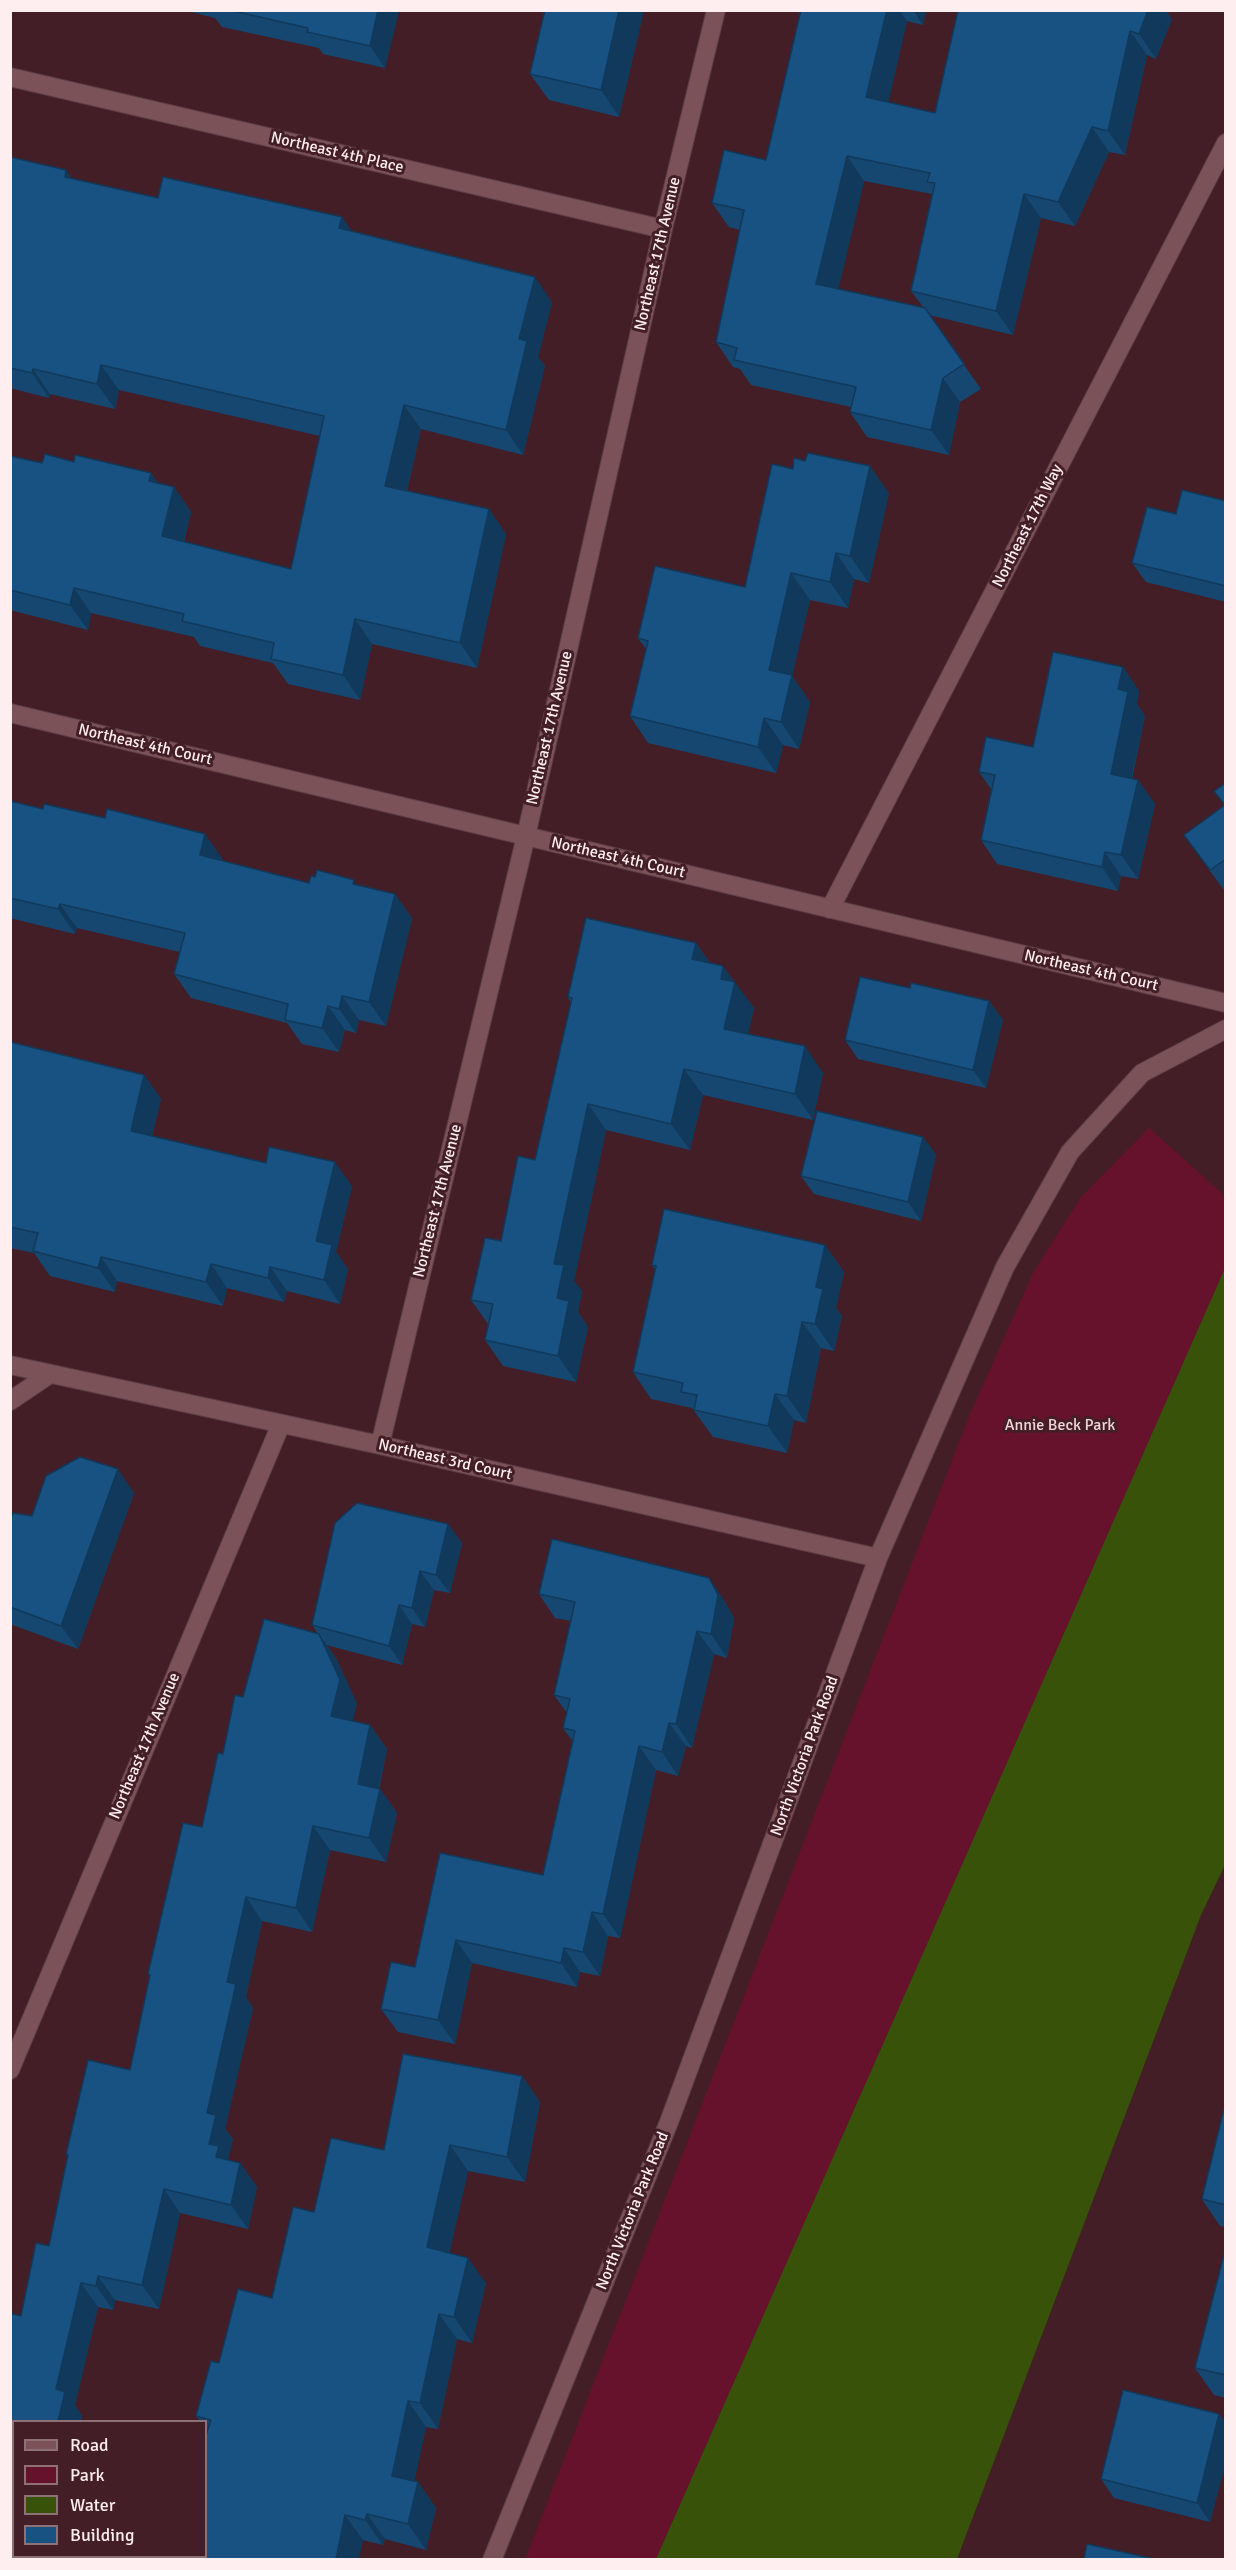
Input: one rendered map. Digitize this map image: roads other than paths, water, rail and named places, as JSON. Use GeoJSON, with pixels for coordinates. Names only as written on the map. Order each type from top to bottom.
{"type":"FeatureCollection","features":[{"type":"Feature","properties":{"kind":"street","name":"Northeast 17th Avenue"},"geometry":{"type":"LineString","coordinates":[[380,1445],[526,836],[663,229],[716,10]]}},
{"type":"Feature","properties":{"kind":"street","name":"Northeast 4th Place"},"geometry":{"type":"LineString","coordinates":[[10,77],[663,229]]}},
{"type":"Feature","properties":{"kind":"street","name":"Northeast 17th Way"},"geometry":{"type":"LineString","coordinates":[[830,909],[1226,143]]}},
{"type":"Feature","properties":{"kind":"street","name":"Northeast 4th Court"},"geometry":{"type":"LineString","coordinates":[[10,713],[1226,1003]]}},
{"type":"Feature","properties":{"kind":"street","name":"North Victoria Park Road"},"geometry":{"type":"LineString","coordinates":[[492,2559],[669,2122],[878,1558],[1005,1267],[1070,1152],[1142,1073],[1226,1029]]}},
{"type":"Feature","properties":{"kind":"street","name":"Northeast 3rd Court"},"geometry":{"type":"LineString","coordinates":[[10,1365],[380,1445],[878,1558]]}},
{"type":"Feature","properties":{"kind":"street"},"geometry":{"type":"LineString","coordinates":[[10,1401],[50,1374]]}},
{"type":"Feature","properties":{"kind":"street","name":"Northeast 17th Avenue"},"geometry":{"type":"LineString","coordinates":[[10,2070],[281,1424]]}},
{"type":"Feature","properties":{"kind":"water"},"geometry":{"type":"Polygon","coordinates":[[[1225,1268],[1225,1865],[1201,1915],[957,2559],[656,2559],[1225,1268]]]}},
{"type":"Feature","properties":{"kind":"park label","name":"Annie Beck Park"},"geometry":{"type":"Point","coordinates":[1060,1426]}}]}
